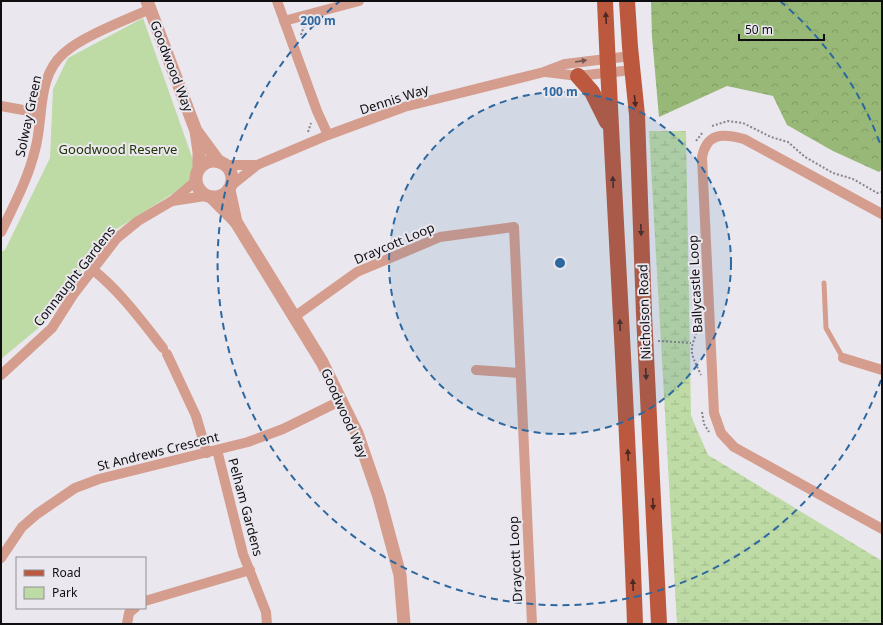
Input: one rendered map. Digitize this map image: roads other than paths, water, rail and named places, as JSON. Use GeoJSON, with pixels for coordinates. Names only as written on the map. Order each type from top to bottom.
{"type":"FeatureCollection","features":[{"type":"Feature","properties":{"kind":"main road","name":"Nicholson Road"},"geometry":{"type":"LineString","coordinates":[[605,1],[631,506],[635,624]]}},
{"type":"Feature","properties":{"kind":"main road","name":"Nicholson Road"},"geometry":{"type":"LineString","coordinates":[[627,1],[631,63],[637,115],[644,322],[659,624]]}},
{"type":"Feature","properties":{"kind":"main road"},"geometry":{"type":"LineString","coordinates":[[578,76],[592,92],[611,131]]}},
{"type":"Feature","properties":{"kind":"street"},"geometry":{"type":"LineString","coordinates":[[277,1],[317,111],[328,135]]}},
{"type":"Feature","properties":{"kind":"street"},"geometry":{"type":"LineString","coordinates":[[284,21],[359,1]]}},
{"type":"Feature","properties":{"kind":"street","name":"Solway Green"},"geometry":{"type":"LineString","coordinates":[[1,232],[20,195],[36,149],[40,113],[46,81],[53,66],[63,53],[149,5]]}},
{"type":"Feature","properties":{"kind":"street","name":"Goodwood Way"},"geometry":{"type":"LineString","coordinates":[[149,5],[196,130],[199,152],[197,187],[236,222],[322,362],[342,400],[357,434],[381,504],[400,575],[404,624]]}},
{"type":"Feature","properties":{"kind":"street","name":"Dennis Way"},"geometry":{"type":"LineString","coordinates":[[230,187],[257,165],[328,135],[404,107],[544,72],[565,64],[608,65],[631,63]]}},
{"type":"Feature","properties":{"kind":"street","name":"Dennis Way"},"geometry":{"type":"LineString","coordinates":[[544,72],[578,76],[608,65],[631,63]]}},
{"type":"Feature","properties":{"kind":"street"},"geometry":{"type":"LineString","coordinates":[[1,106],[40,113]]}},
{"type":"Feature","properties":{"kind":"street","name":"Goodwood Way"},"geometry":{"type":"LineString","coordinates":[[196,130],[231,172],[230,187],[236,222]]}},
{"type":"Feature","properties":{"kind":"street","name":"Ballycastle Loop"},"geometry":{"type":"LineString","coordinates":[[882,214],[744,139],[720,135],[710,140],[704,147],[702,157],[714,413],[721,433],[734,446],[882,529]]}},
{"type":"Feature","properties":{"kind":"street"},"geometry":{"type":"LineString","coordinates":[[197,175],[205,164],[211,161],[222,163]]}},
{"type":"Feature","properties":{"kind":"street","name":"Dennis Way"},"geometry":{"type":"LineString","coordinates":[[222,163],[257,165]]}},
{"type":"Feature","properties":{"kind":"street","name":"Connaught Gardens"},"geometry":{"type":"LineString","coordinates":[[1,375],[52,328],[73,295],[117,238],[138,221],[172,201],[197,175]]}},
{"type":"Feature","properties":{"kind":"street"},"geometry":{"type":"LineString","coordinates":[[208,196],[221,196],[230,187]]}},
{"type":"Feature","properties":{"kind":"street","name":"Connaught Gardens"},"geometry":{"type":"LineString","coordinates":[[172,201],[208,196]]}},
{"type":"Feature","properties":{"kind":"street","name":"Draycott Loop"},"geometry":{"type":"LineString","coordinates":[[294,317],[357,272],[440,237],[514,227],[532,624]]}},
{"type":"Feature","properties":{"kind":"street"},"geometry":{"type":"LineString","coordinates":[[92,270],[104,279],[120,295],[165,351],[196,416],[207,453]]}},
{"type":"Feature","properties":{"kind":"street"},"geometry":{"type":"LineString","coordinates":[[843,358],[882,370]]}},
{"type":"Feature","properties":{"kind":"street"},"geometry":{"type":"LineString","coordinates":[[476,370],[520,373]]}},
{"type":"Feature","properties":{"kind":"street","name":"St Andrews Crescent"},"geometry":{"type":"LineString","coordinates":[[1,558],[22,527],[37,514],[75,488],[99,479],[248,442],[283,429],[342,400]]}},
{"type":"Feature","properties":{"kind":"street","name":"Pelham Gardens"},"geometry":{"type":"LineString","coordinates":[[217,450],[243,554],[266,612],[267,624]]}},
{"type":"Feature","properties":{"kind":"street","name":"Pelham Gardens"},"geometry":{"type":"LineString","coordinates":[[146,601],[250,570]]}},
{"type":"Feature","properties":{"kind":"street"},"geometry":{"type":"LineString","coordinates":[[127,624],[129,613],[134,609]]}},
{"type":"Feature","properties":{"kind":"lane"},"geometry":{"type":"LineString","coordinates":[[824,283],[826,328],[843,358]]}},
{"type":"Feature","properties":{"kind":"park label","name":"Goodwood Reserve"},"geometry":{"type":"Point","coordinates":[118,149]}}]}
